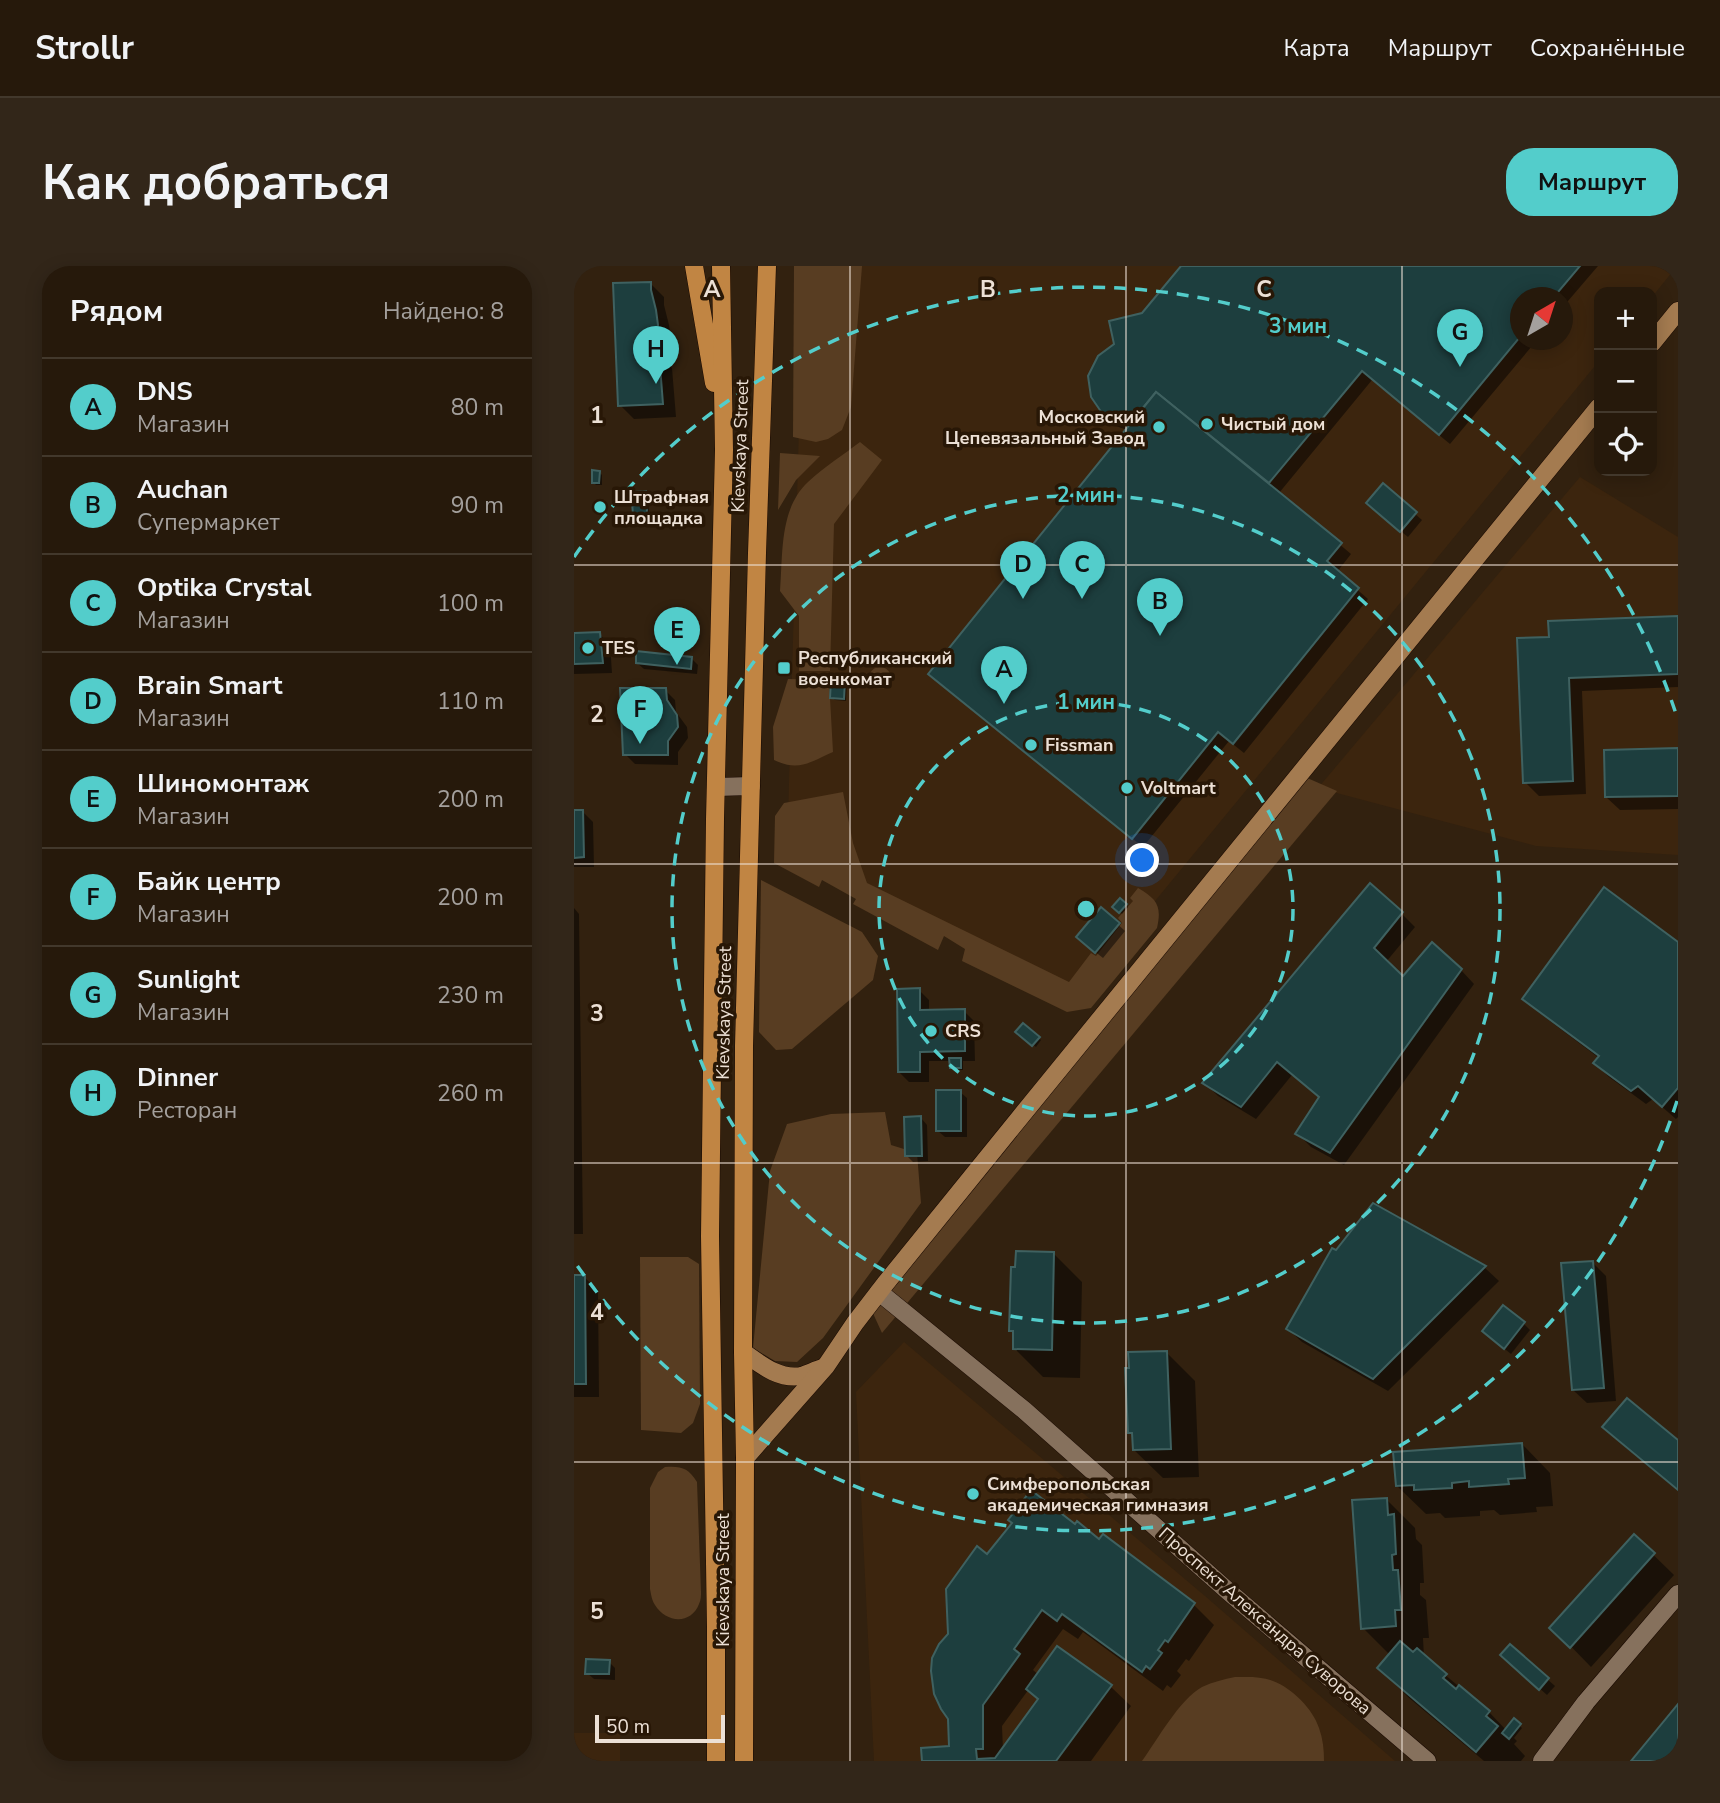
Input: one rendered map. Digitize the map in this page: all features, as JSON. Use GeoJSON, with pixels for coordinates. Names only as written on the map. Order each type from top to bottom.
{"type":"FeatureCollection","features":[{"type":"Feature","properties":{"kind":"main road"},"geometry":{"type":"LineString","coordinates":[[694,266],[724,450]]}},
{"type":"Feature","properties":{"kind":"main road","name":"Kievskaya Street"},"geometry":{"type":"LineString","coordinates":[[716,1761],[710,1236],[724,450],[721,266]]}},
{"type":"Feature","properties":{"kind":"main road","name":"Kievskaya Street"},"geometry":{"type":"LineString","coordinates":[[744,1761],[744,1046],[767,266]]}},
{"type":"Feature","properties":{"kind":"main road"},"geometry":{"type":"LineString","coordinates":[[1657,337],[1678,311]]}},
{"type":"Feature","properties":{"kind":"main road"},"geometry":{"type":"LineString","coordinates":[[745,1458],[826,1366],[879,1292],[1087,1033],[1594,413]]}},
{"type":"Feature","properties":{"kind":"main road"},"geometry":{"type":"LineString","coordinates":[[743,1352],[766,1368],[786,1377],[802,1376],[826,1366]]}},
{"type":"Feature","properties":{"kind":"street"},"geometry":{"type":"LineString","coordinates":[[716,787],[751,786]]}},
{"type":"Feature","properties":{"kind":"street","name":"Проспект Александра Суворова"},"geometry":{"type":"LineString","coordinates":[[879,1292],[1024,1410],[1229,1592],[1427,1761]]}},
{"type":"Feature","properties":{"kind":"street"},"geometry":{"type":"LineString","coordinates":[[1542,1761],[1586,1702],[1678,1594]]}},
{"type":"Feature","properties":{"kind":"shaded area"},"geometry":{"type":"Polygon","coordinates":[[[794,266],[862,266],[851,407],[842,430],[828,439],[816,442],[793,437],[794,266]]]}},
{"type":"Feature","properties":{"kind":"shaded area"},"geometry":{"type":"Polygon","coordinates":[[[816,266],[1677,266],[1657,291],[1657,287],[1594,287],[1594,367],[1077,996],[787,855],[803,283],[816,266]]]}},
{"type":"Feature","properties":{"kind":"shaded area"},"geometry":{"type":"Polygon","coordinates":[[[860,442],[882,460],[834,524],[830,671],[799,671],[799,616],[780,591],[787,519],[792,505],[808,482],[860,442]]]}},
{"type":"Feature","properties":{"kind":"shaded area"},"geometry":{"type":"Polygon","coordinates":[[[780,453],[820,456],[796,480],[778,510],[780,453]]]}},
{"type":"Feature","properties":{"kind":"shaded area"},"geometry":{"type":"Polygon","coordinates":[[[1580,477],[1678,537],[1678,855],[1536,846],[1318,788],[1580,477]]]}},
{"type":"Feature","properties":{"kind":"shaded area"},"geometry":{"type":"Polygon","coordinates":[[[876,667],[884,667],[891,674],[891,682],[884,689],[876,689],[869,682],[869,674],[876,667]]]}},
{"type":"Feature","properties":{"kind":"shaded area"},"geometry":{"type":"Polygon","coordinates":[[[788,679],[829,680],[833,752],[798,765],[774,760],[773,727],[788,679]]]}},
{"type":"Feature","properties":{"kind":"shaded area"},"geometry":{"type":"Polygon","coordinates":[[[1305,777],[1337,791],[882,1333],[871,1309],[1305,777]]]}},
{"type":"Feature","properties":{"kind":"shaded area"},"geometry":{"type":"Polygon","coordinates":[[[843,792],[853,843],[867,883],[1069,982],[1091,953],[1096,956],[1122,923],[1118,918],[1133,901],[1130,898],[1138,888],[1156,904],[1159,914],[1157,928],[1091,1008],[1067,1012],[962,961],[965,949],[944,936],[938,950],[853,904],[856,899],[822,880],[819,887],[774,863],[775,816],[784,803],[843,792]]]}},
{"type":"Feature","properties":{"kind":"shaded area"},"geometry":{"type":"Polygon","coordinates":[[[761,880],[862,932],[878,956],[873,980],[792,1049],[776,1050],[759,1032],[761,880]]]}},
{"type":"Feature","properties":{"kind":"shaded area"},"geometry":{"type":"Polygon","coordinates":[[[885,1112],[891,1145],[917,1153],[921,1203],[823,1338],[797,1362],[775,1361],[753,1348],[770,1171],[787,1124],[831,1114],[885,1112]]]}},
{"type":"Feature","properties":{"kind":"shaded area"},"geometry":{"type":"Polygon","coordinates":[[[640,1257],[688,1257],[699,1264],[700,1404],[693,1423],[681,1433],[641,1430],[640,1257]]]}},
{"type":"Feature","properties":{"kind":"shaded area","name":"Симферопольская академическая гимназия"},"geometry":{"type":"Polygon","coordinates":[[[904,1342],[1205,1596],[1395,1761],[874,1761],[856,1392],[904,1342]]]}},
{"type":"Feature","properties":{"kind":"shaded area"},"geometry":{"type":"Polygon","coordinates":[[[665,1467],[684,1469],[697,1482],[701,1598],[690,1616],[678,1619],[660,1611],[653,1602],[650,1589],[650,1488],[658,1472],[665,1467]]]}},
{"type":"Feature","properties":{"kind":"shaded area"},"geometry":{"type":"Polygon","coordinates":[[[1235,1677],[1268,1679],[1280,1684],[1301,1700],[1319,1728],[1324,1761],[1142,1761],[1177,1710],[1193,1693],[1202,1687],[1235,1677]]]}},
{"type":"Feature","properties":{"kind":"shaded area"},"geometry":{"type":"Polygon","coordinates":[[[574,1733],[620,1733],[620,1761],[574,1761],[574,1733]]]}},
{"type":"Feature","properties":{"kind":"building"},"geometry":{"type":"Polygon","coordinates":[[[1181,266],[1580,266],[1562,287],[1510,287],[1510,349],[1439,435],[1362,371],[1269,483],[1156,392],[1129,425],[1104,416],[1091,397],[1088,376],[1098,356],[1114,344],[1109,321],[1142,313],[1181,266]]]}},
{"type":"Feature","properties":{"kind":"building"},"geometry":{"type":"Polygon","coordinates":[[[651,282],[658,325],[653,353],[659,353],[663,404],[618,406],[613,283],[651,282]]]}},
{"type":"Feature","properties":{"kind":"building"},"geometry":{"type":"Polygon","coordinates":[[[1156,392],[1342,543],[1327,561],[1359,588],[1233,744],[1218,732],[1132,839],[928,674],[1156,392]]]}},
{"type":"Feature","properties":{"kind":"building"},"geometry":{"type":"Polygon","coordinates":[[[592,470],[600,471],[599,483],[592,483],[592,470]]]}},
{"type":"Feature","properties":{"kind":"building"},"geometry":{"type":"Polygon","coordinates":[[[1383,483],[1417,512],[1400,532],[1366,503],[1383,483]]]}},
{"type":"Feature","properties":{"kind":"building"},"geometry":{"type":"Polygon","coordinates":[[[646,491],[647,513],[633,514],[631,492],[646,491]]]}},
{"type":"Feature","properties":{"kind":"building"},"geometry":{"type":"Polygon","coordinates":[[[1678,616],[1678,674],[1569,678],[1573,781],[1523,783],[1517,638],[1549,637],[1548,621],[1678,616]]]}},
{"type":"Feature","properties":{"kind":"building","name":"TES"},"geometry":{"type":"Polygon","coordinates":[[[600,632],[603,663],[574,664],[574,633],[600,632]]]}},
{"type":"Feature","properties":{"kind":"building"},"geometry":{"type":"Polygon","coordinates":[[[636,651],[692,657],[691,669],[636,663],[636,651]]]}},
{"type":"Feature","properties":{"kind":"building"},"geometry":{"type":"Polygon","coordinates":[[[831,679],[845,680],[844,699],[830,698],[831,679]]]}},
{"type":"Feature","properties":{"kind":"building"},"geometry":{"type":"Polygon","coordinates":[[[620,688],[666,688],[667,700],[677,715],[678,727],[668,741],[668,755],[623,755],[620,688]]]}},
{"type":"Feature","properties":{"kind":"building"},"geometry":{"type":"Polygon","coordinates":[[[1678,748],[1678,796],[1605,797],[1604,750],[1678,748]]]}},
{"type":"Feature","properties":{"kind":"building"},"geometry":{"type":"Polygon","coordinates":[[[574,810],[583,810],[584,857],[574,858],[574,810]]]}},
{"type":"Feature","properties":{"kind":"building"},"geometry":{"type":"Polygon","coordinates":[[[1370,883],[1403,912],[1374,948],[1403,976],[1432,942],[1462,969],[1330,1153],[1295,1134],[1319,1097],[1277,1062],[1241,1107],[1202,1083],[1370,883]]]}},
{"type":"Feature","properties":{"kind":"building"},"geometry":{"type":"Polygon","coordinates":[[[1604,887],[1678,942],[1678,1088],[1662,1107],[1638,1086],[1631,1091],[1593,1063],[1599,1056],[1522,999],[1604,887]]]}},
{"type":"Feature","properties":{"kind":"building"},"geometry":{"type":"Polygon","coordinates":[[[1120,898],[1127,904],[1119,913],[1112,907],[1120,898]]]}},
{"type":"Feature","properties":{"kind":"building"},"geometry":{"type":"Polygon","coordinates":[[[1101,907],[1120,923],[1095,953],[1076,937],[1101,907]]]}},
{"type":"Feature","properties":{"kind":"building","name":"CRS"},"geometry":{"type":"Polygon","coordinates":[[[920,988],[920,1010],[965,1009],[965,1051],[920,1052],[920,1072],[898,1072],[897,989],[920,988]]]}},
{"type":"Feature","properties":{"kind":"building"},"geometry":{"type":"Polygon","coordinates":[[[1023,1023],[1040,1037],[1032,1046],[1015,1032],[1023,1023]]]}},
{"type":"Feature","properties":{"kind":"building"},"geometry":{"type":"Polygon","coordinates":[[[949,1058],[961,1058],[961,1068],[950,1068],[949,1058]]]}},
{"type":"Feature","properties":{"kind":"building"},"geometry":{"type":"Polygon","coordinates":[[[936,1090],[961,1090],[961,1131],[936,1131],[936,1090]]]}},
{"type":"Feature","properties":{"kind":"building"},"geometry":{"type":"Polygon","coordinates":[[[921,1116],[922,1156],[905,1156],[904,1117],[921,1116]]]}},
{"type":"Feature","properties":{"kind":"building"},"geometry":{"type":"Polygon","coordinates":[[[1373,1203],[1486,1266],[1373,1379],[1286,1329],[1332,1248],[1336,1250],[1373,1203]]]}},
{"type":"Feature","properties":{"kind":"building"},"geometry":{"type":"Polygon","coordinates":[[[1016,1251],[1054,1252],[1052,1350],[1013,1349],[1013,1331],[1009,1331],[1011,1267],[1015,1267],[1016,1251]]]}},
{"type":"Feature","properties":{"kind":"building"},"geometry":{"type":"Polygon","coordinates":[[[1593,1261],[1604,1388],[1572,1390],[1561,1263],[1593,1261]]]}},
{"type":"Feature","properties":{"kind":"building"},"geometry":{"type":"Polygon","coordinates":[[[574,1275],[585,1275],[586,1384],[574,1384],[574,1275]]]}},
{"type":"Feature","properties":{"kind":"building"},"geometry":{"type":"Polygon","coordinates":[[[1503,1305],[1525,1322],[1504,1349],[1482,1331],[1503,1305]]]}},
{"type":"Feature","properties":{"kind":"building"},"geometry":{"type":"Polygon","coordinates":[[[1167,1351],[1171,1449],[1133,1450],[1132,1433],[1128,1433],[1125,1368],[1129,1368],[1128,1352],[1167,1351]]]}},
{"type":"Feature","properties":{"kind":"building"},"geometry":{"type":"Polygon","coordinates":[[[1627,1398],[1678,1440],[1678,1490],[1602,1427],[1627,1398]]]}},
{"type":"Feature","properties":{"kind":"building"},"geometry":{"type":"Polygon","coordinates":[[[1522,1443],[1525,1478],[1508,1479],[1509,1484],[1469,1487],[1469,1481],[1452,1483],[1452,1488],[1414,1490],[1414,1485],[1396,1486],[1393,1452],[1522,1443]]]}},
{"type":"Feature","properties":{"kind":"building"},"geometry":{"type":"Polygon","coordinates":[[[1031,1490],[1099,1539],[1103,1534],[1195,1603],[1168,1642],[1165,1640],[1158,1650],[1162,1653],[1150,1669],[1146,1666],[1142,1672],[1062,1614],[1057,1621],[1042,1610],[1014,1649],[1020,1654],[983,1705],[983,1749],[976,1749],[977,1759],[995,1758],[1038,1699],[1026,1689],[1057,1646],[1112,1685],[1056,1761],[922,1761],[921,1748],[949,1746],[948,1719],[934,1694],[931,1671],[932,1658],[948,1634],[946,1589],[977,1546],[987,1554],[1012,1523],[1008,1520],[1031,1490]]]}},
{"type":"Feature","properties":{"kind":"building"},"geometry":{"type":"Polygon","coordinates":[[[1387,1498],[1388,1515],[1394,1514],[1396,1554],[1392,1555],[1393,1570],[1398,1570],[1401,1610],[1395,1610],[1396,1626],[1361,1629],[1352,1500],[1387,1498]]]}},
{"type":"Feature","properties":{"kind":"building"},"geometry":{"type":"Polygon","coordinates":[[[1634,1534],[1655,1553],[1570,1648],[1549,1628],[1634,1534]]]}},
{"type":"Feature","properties":{"kind":"building"},"geometry":{"type":"Polygon","coordinates":[[[1400,1641],[1413,1652],[1417,1648],[1447,1674],[1443,1678],[1456,1689],[1459,1685],[1490,1711],[1486,1716],[1498,1726],[1476,1752],[1377,1668],[1400,1641]]]}},
{"type":"Feature","properties":{"kind":"building"},"geometry":{"type":"Polygon","coordinates":[[[1510,1644],[1549,1678],[1539,1690],[1500,1655],[1510,1644]]]}},
{"type":"Feature","properties":{"kind":"building"},"geometry":{"type":"Polygon","coordinates":[[[586,1659],[610,1660],[609,1674],[585,1674],[586,1659]]]}},
{"type":"Feature","properties":{"kind":"building"},"geometry":{"type":"Polygon","coordinates":[[[1678,1704],[1678,1761],[1631,1761],[1678,1704]]]}},
{"type":"Feature","properties":{"kind":"building"},"geometry":{"type":"Polygon","coordinates":[[[1514,1718],[1521,1724],[1509,1739],[1502,1733],[1514,1718]]]}},
{"type":"Feature","properties":{"kind":"place","name":"Sunlight"},"geometry":{"type":"Point","coordinates":[1460,367]}},
{"type":"Feature","properties":{"kind":"place","name":"Dinner"},"geometry":{"type":"Point","coordinates":[656,384]}},
{"type":"Feature","properties":{"kind":"place","name":"Чистый дом"},"geometry":{"type":"Point","coordinates":[1207,424]}},
{"type":"Feature","properties":{"kind":"place","name":"Московский Цепевязальный Завод"},"geometry":{"type":"Point","coordinates":[1159,427]}},
{"type":"Feature","properties":{"kind":"place","name":"Штрафная площадка"},"geometry":{"type":"Point","coordinates":[600,507]}},
{"type":"Feature","properties":{"kind":"place","name":"Brain Smart"},"geometry":{"type":"Point","coordinates":[1023,599]}},
{"type":"Feature","properties":{"kind":"place","name":"Optika Crystal"},"geometry":{"type":"Point","coordinates":[1082,599]}},
{"type":"Feature","properties":{"kind":"place","name":"Auchan"},"geometry":{"type":"Point","coordinates":[1160,636]}},
{"type":"Feature","properties":{"kind":"place","name":"TES"},"geometry":{"type":"Point","coordinates":[588,648]}},
{"type":"Feature","properties":{"kind":"place","name":"Шиномонтаж"},"geometry":{"type":"Point","coordinates":[677,665]}},
{"type":"Feature","properties":{"kind":"place","name":"Республиканский военкомат"},"geometry":{"type":"Point","coordinates":[784,668]}},
{"type":"Feature","properties":{"kind":"place","name":"DNS"},"geometry":{"type":"Point","coordinates":[1004,704]}},
{"type":"Feature","properties":{"kind":"place","name":"Байк центр"},"geometry":{"type":"Point","coordinates":[640,744]}},
{"type":"Feature","properties":{"kind":"place","name":"Fissman"},"geometry":{"type":"Point","coordinates":[1031,745]}},
{"type":"Feature","properties":{"kind":"place","name":"Voltmart"},"geometry":{"type":"Point","coordinates":[1127,788]}},
{"type":"Feature","properties":{"kind":"place","name":"CRS"},"geometry":{"type":"Point","coordinates":[931,1031]}},
{"type":"Feature","properties":{"kind":"place","name":"Симферопольская академическая гимназия"},"geometry":{"type":"Point","coordinates":[973,1494]}}]}
